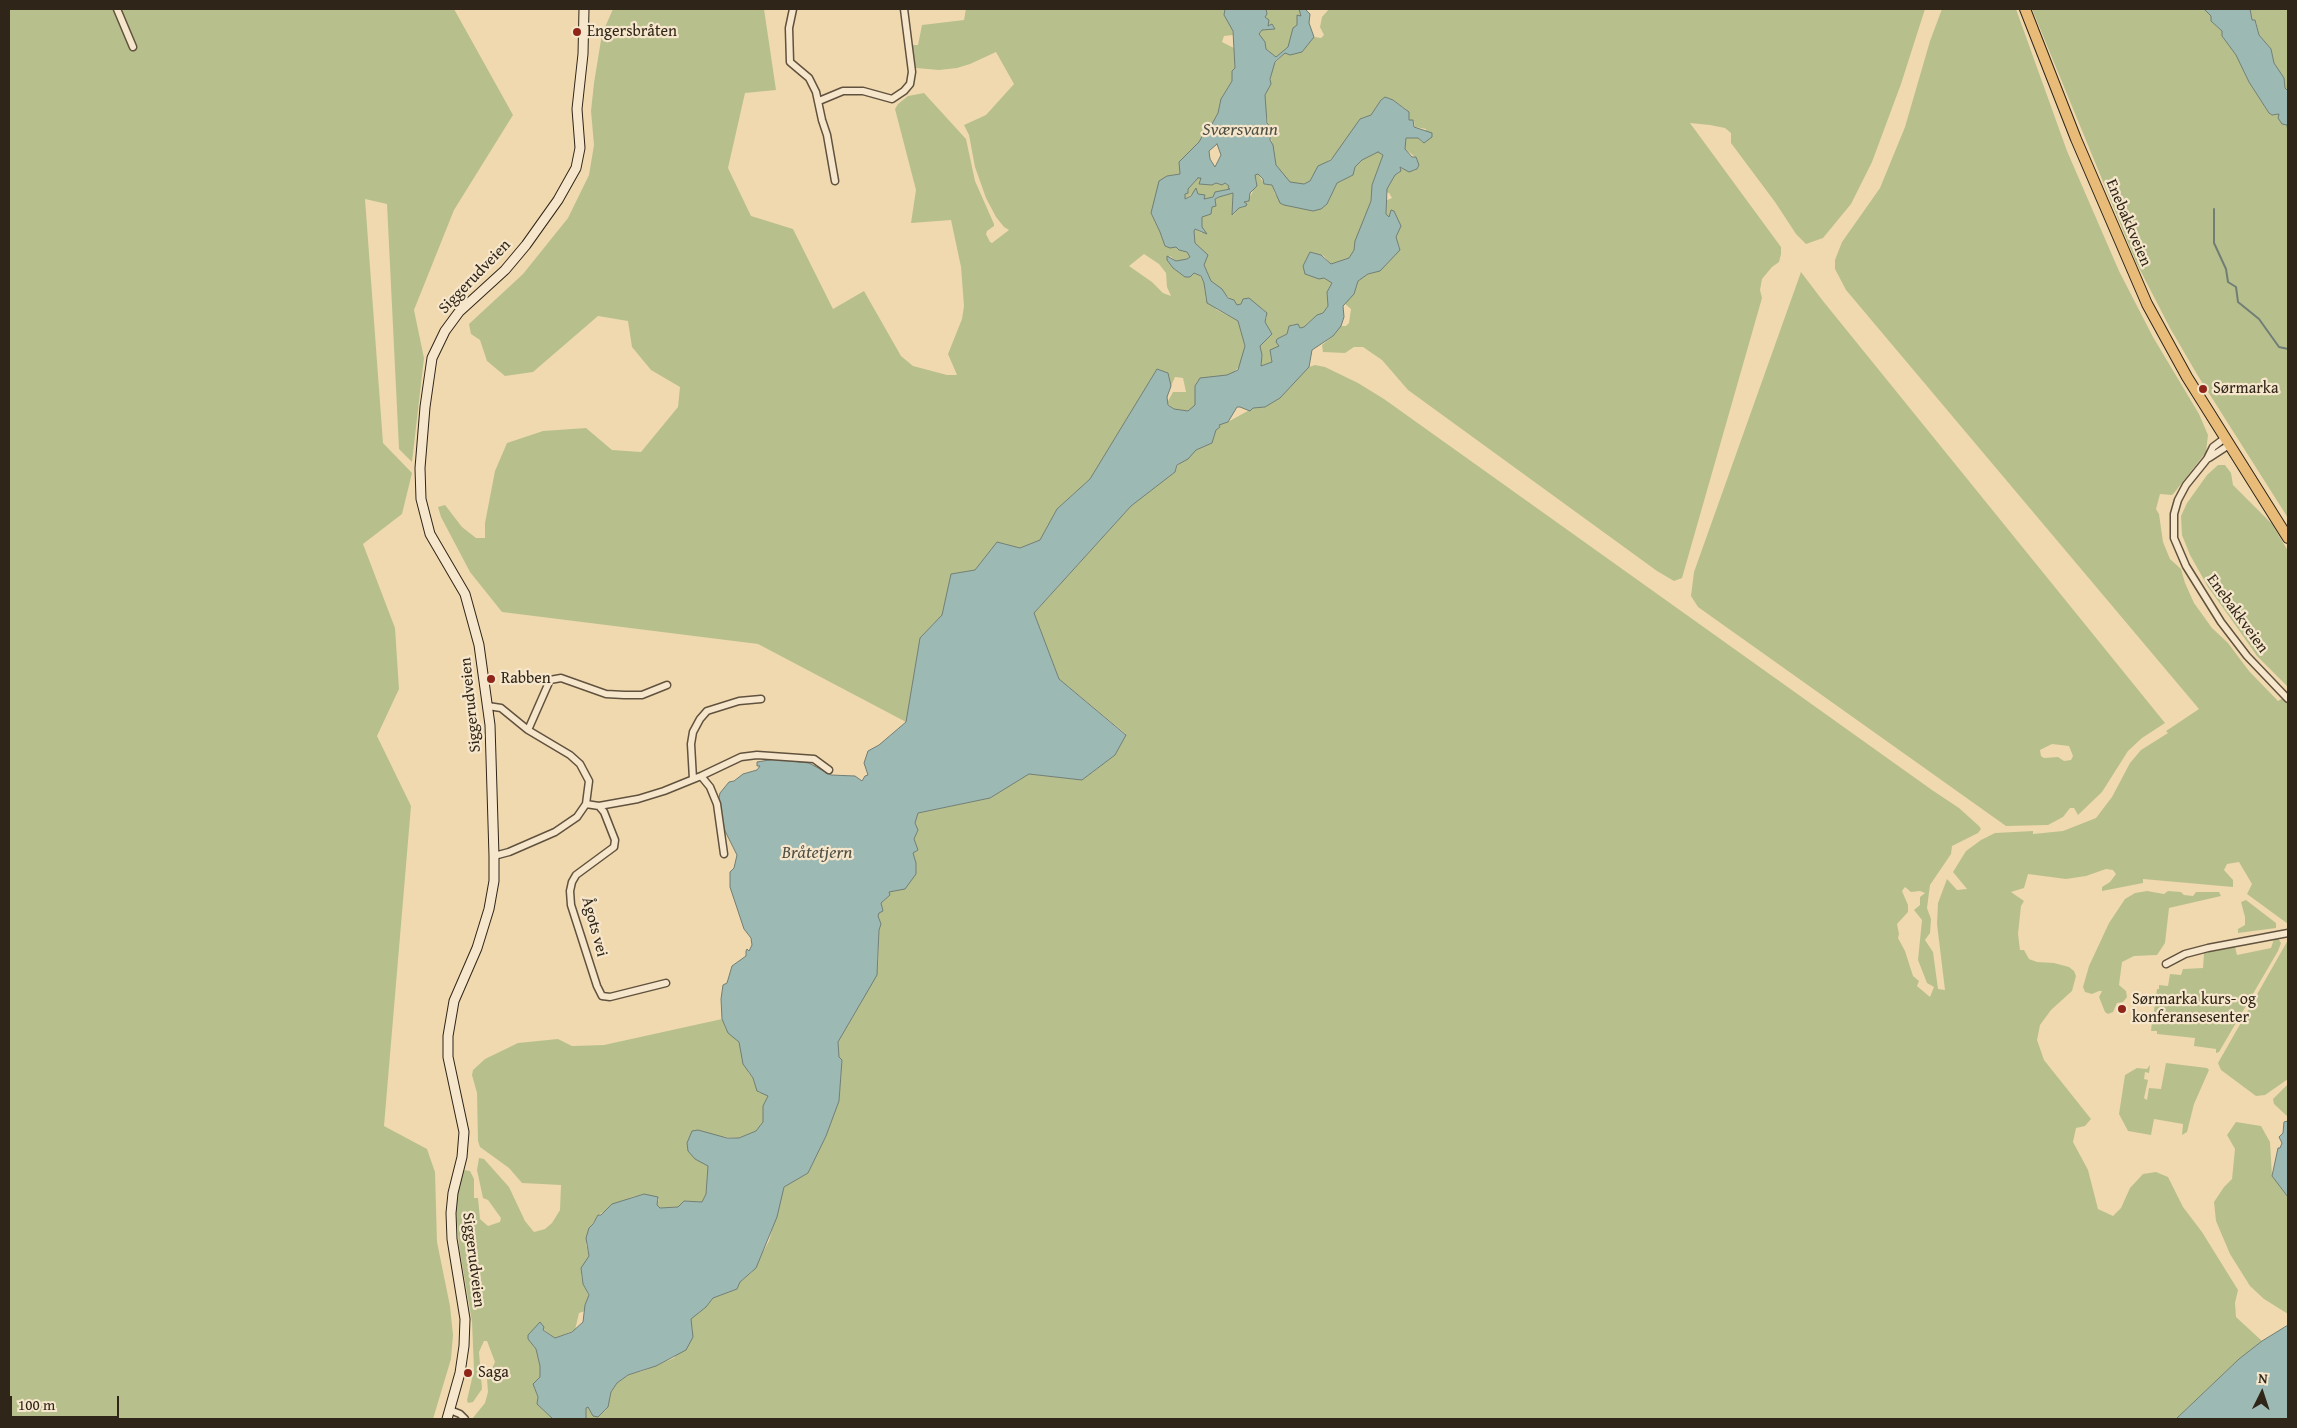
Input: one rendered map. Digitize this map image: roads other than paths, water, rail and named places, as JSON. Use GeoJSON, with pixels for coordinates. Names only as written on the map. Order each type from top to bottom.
{"type":"FeatureCollection","features":[{"type":"Feature","properties":{"kind":"main road","name":"Siggerudveien"},"geometry":{"type":"LineString","coordinates":[[447,1419],[463,1355],[465,1319],[452,1239],[451,1213],[453,1193],[462,1157],[464,1132],[448,1057],[448,1036],[454,1001],[477,948],[489,908],[494,881],[494,856],[488,706],[470,608],[458,581],[435,544],[423,513],[420,468],[426,391],[432,358],[450,324],[459,312],[518,255],[551,211],[573,175],[580,148],[577,109],[583,54],[584,9]]}},
{"type":"Feature","properties":{"kind":"main road","name":"Enebakkveien"},"geometry":{"type":"LineString","coordinates":[[2025,9],[2076,139],[2147,304],[2183,370],[2288,538]]}},
{"type":"Feature","properties":{"kind":"street"},"geometry":{"type":"LineString","coordinates":[[117,9],[133,47]]}},
{"type":"Feature","properties":{"kind":"street"},"geometry":{"type":"LineString","coordinates":[[793,9],[789,28],[790,62],[811,81],[819,101],[836,181]]}},
{"type":"Feature","properties":{"kind":"street"},"geometry":{"type":"LineString","coordinates":[[819,101],[831,94],[849,90],[863,91],[892,99],[904,92],[912,78],[904,9]]}},
{"type":"Feature","properties":{"kind":"street","name":"Enebakkveien"},"geometry":{"type":"LineString","coordinates":[[2227,441],[2208,459],[2186,485],[2176,505],[2173,526],[2177,549],[2208,602],[2231,636],[2288,699]]}},
{"type":"Feature","properties":{"kind":"street"},"geometry":{"type":"LineString","coordinates":[[528,730],[541,702],[546,685],[550,680],[561,678],[606,694],[624,696],[642,695],[667,685]]}},
{"type":"Feature","properties":{"kind":"street"},"geometry":{"type":"LineString","coordinates":[[693,779],[691,744],[694,732],[707,711],[739,702],[761,699]]}},
{"type":"Feature","properties":{"kind":"street"},"geometry":{"type":"LineString","coordinates":[[488,706],[501,708],[528,730],[570,755],[580,764],[589,781],[586,804],[578,817],[555,832],[509,852],[494,856]]}},
{"type":"Feature","properties":{"kind":"street"},"geometry":{"type":"LineString","coordinates":[[586,804],[599,806],[638,799],[701,776],[734,760],[757,755],[814,759],[829,770]]}},
{"type":"Feature","properties":{"kind":"street"},"geometry":{"type":"LineString","coordinates":[[701,776],[710,787],[717,804],[724,854]]}},
{"type":"Feature","properties":{"kind":"street","name":"Ågots vei"},"geometry":{"type":"LineString","coordinates":[[599,806],[611,827],[615,840],[614,847],[576,875],[570,891],[571,905],[597,986],[602,996],[610,997],[666,983]]}},
{"type":"Feature","properties":{"kind":"street"},"geometry":{"type":"LineString","coordinates":[[2166,964],[2185,954],[2208,948],[2288,933]]}},
{"type":"Feature","properties":{"kind":"street"},"geometry":{"type":"LineString","coordinates":[[450,1410],[466,1419]]}},
{"type":"Feature","properties":{"kind":"water","name":"Bråtetjern"},"geometry":{"type":"Polygon","coordinates":[[[1225,9],[1266,9],[1267,14],[1265,17],[1269,20],[1268,26],[1272,24],[1275,29],[1262,30],[1259,34],[1265,42],[1266,49],[1276,57],[1288,47],[1293,28],[1297,25],[1297,15],[1301,16],[1299,9],[1305,9],[1310,14],[1309,23],[1314,37],[1302,52],[1290,55],[1285,53],[1275,62],[1270,79],[1271,84],[1265,95],[1267,123],[1271,128],[1270,140],[1273,145],[1276,165],[1290,182],[1304,184],[1310,181],[1318,166],[1331,160],[1360,119],[1371,115],[1385,97],[1393,100],[1409,112],[1409,120],[1413,120],[1414,127],[1432,133],[1432,137],[1424,143],[1418,138],[1406,138],[1405,149],[1412,157],[1416,157],[1419,165],[1417,169],[1409,172],[1400,167],[1401,171],[1395,175],[1387,189],[1386,214],[1389,217],[1391,210],[1394,211],[1401,226],[1396,237],[1400,250],[1380,271],[1368,274],[1358,281],[1354,294],[1343,306],[1344,317],[1341,326],[1333,336],[1312,350],[1309,367],[1280,398],[1265,407],[1253,408],[1250,411],[1237,407],[1228,422],[1219,425],[1220,427],[1216,430],[1212,443],[1196,450],[1188,459],[1177,465],[1175,472],[1131,506],[1034,613],[1059,679],[1126,735],[1115,755],[1082,780],[1029,774],[990,798],[918,813],[915,823],[918,830],[914,839],[918,850],[913,853],[916,863],[916,874],[905,889],[889,892],[890,895],[881,903],[883,911],[878,916],[881,924],[879,930],[877,975],[838,1042],[839,1057],[842,1060],[839,1101],[826,1136],[808,1173],[784,1187],[777,1217],[756,1268],[740,1282],[737,1289],[713,1298],[706,1307],[691,1319],[693,1337],[686,1350],[656,1366],[628,1375],[617,1383],[611,1392],[608,1407],[598,1417],[593,1416],[588,1407],[586,1408],[586,1419],[553,1419],[537,1404],[538,1397],[533,1384],[540,1377],[540,1366],[536,1349],[528,1339],[528,1335],[540,1322],[544,1327],[543,1330],[555,1338],[572,1332],[583,1322],[585,1305],[589,1295],[583,1284],[581,1268],[589,1256],[586,1238],[589,1228],[598,1215],[601,1215],[612,1204],[644,1194],[658,1197],[657,1205],[660,1208],[678,1207],[684,1201],[702,1202],[706,1194],[708,1166],[695,1159],[688,1151],[687,1143],[692,1131],[698,1130],[727,1138],[739,1138],[756,1131],[763,1122],[763,1106],[768,1096],[757,1091],[753,1078],[743,1064],[739,1042],[728,1033],[722,1019],[721,999],[723,985],[727,983],[732,966],[746,956],[747,949],[749,951],[752,945],[751,938],[744,929],[730,887],[730,872],[734,868],[737,855],[725,831],[718,803],[720,793],[729,782],[734,781],[743,774],[757,770],[760,766],[757,766],[757,762],[775,759],[809,763],[831,775],[855,776],[862,781],[868,775],[864,763],[868,751],[879,745],[906,722],[920,638],[942,615],[951,574],[975,570],[997,542],[1020,548],[1040,540],[1057,509],[1090,479],[1157,369],[1168,373],[1171,386],[1167,397],[1168,405],[1174,409],[1188,411],[1195,405],[1195,386],[1200,378],[1227,375],[1238,370],[1245,346],[1238,321],[1207,303],[1201,276],[1194,273],[1190,277],[1185,277],[1173,268],[1167,260],[1167,256],[1176,261],[1190,257],[1187,252],[1176,247],[1170,248],[1165,246],[1151,213],[1159,181],[1167,176],[1180,174],[1179,162],[1199,142],[1212,124],[1218,113],[1221,99],[1232,81],[1232,71],[1235,68],[1233,31],[1224,15],[1225,9]],[[1217,144],[1209,151],[1210,159],[1215,167],[1221,155],[1217,144]],[[1378,152],[1362,160],[1355,167],[1353,175],[1337,183],[1327,204],[1321,209],[1313,211],[1280,203],[1272,185],[1264,184],[1263,179],[1258,174],[1255,175],[1257,186],[1250,193],[1249,201],[1244,202],[1247,204],[1246,206],[1239,208],[1232,215],[1233,193],[1219,197],[1215,199],[1216,206],[1212,207],[1211,214],[1202,217],[1202,227],[1207,234],[1195,229],[1194,231],[1195,243],[1208,255],[1204,265],[1211,281],[1222,289],[1228,298],[1234,300],[1237,305],[1241,304],[1243,299],[1249,298],[1267,313],[1265,322],[1272,334],[1260,346],[1262,355],[1261,366],[1272,362],[1270,350],[1279,346],[1276,342],[1277,339],[1287,334],[1289,326],[1298,324],[1300,328],[1304,327],[1317,315],[1323,313],[1328,306],[1327,292],[1332,283],[1324,278],[1319,279],[1305,274],[1303,266],[1310,252],[1321,255],[1331,264],[1349,258],[1354,250],[1355,241],[1371,201],[1372,185],[1383,155],[1378,152]],[[1198,178],[1188,189],[1185,199],[1191,196],[1196,188],[1198,194],[1205,195],[1204,199],[1213,197],[1215,192],[1230,189],[1225,183],[1222,185],[1216,183],[1212,185],[1199,184],[1201,178],[1198,178]]]}},
{"type":"Feature","properties":{"kind":"water"},"geometry":{"type":"Polygon","coordinates":[[[2204,9],[2250,9],[2252,20],[2255,20],[2259,35],[2271,49],[2274,63],[2284,78],[2285,88],[2288,91],[2288,132],[2287,125],[2282,124],[2278,118],[2279,114],[2272,115],[2269,113],[2249,82],[2236,55],[2222,36],[2222,31],[2211,21],[2211,16],[2204,9]]]}},
{"type":"Feature","properties":{"kind":"water"},"geometry":{"type":"Polygon","coordinates":[[[2288,1121],[2288,1197],[2272,1176],[2278,1148],[2280,1148],[2282,1143],[2279,1137],[2283,1133],[2284,1122],[2288,1121]]]}},
{"type":"Feature","properties":{"kind":"water"},"geometry":{"type":"Polygon","coordinates":[[[2288,1325],[2288,1419],[2176,1419],[2239,1359],[2262,1341],[2288,1325]]]}},
{"type":"Feature","properties":{"kind":"waterway"},"geometry":{"type":"LineString","coordinates":[[2214,209],[2214,243],[2226,269],[2228,282],[2236,287],[2238,302],[2259,319],[2279,347],[2288,349]]}},
{"type":"Feature","properties":{"kind":"place","name":"Engersbråten"},"geometry":{"type":"Point","coordinates":[577,32]}},
{"type":"Feature","properties":{"kind":"place","name":"Sørmarka"},"geometry":{"type":"Point","coordinates":[2203,389]}},
{"type":"Feature","properties":{"kind":"place","name":"Rabben"},"geometry":{"type":"Point","coordinates":[491,679]}},
{"type":"Feature","properties":{"kind":"place","name":"Sørmarka kurs- og konferansesenter"},"geometry":{"type":"Point","coordinates":[2122,1009]}},
{"type":"Feature","properties":{"kind":"place","name":"Saga"},"geometry":{"type":"Point","coordinates":[468,1373]}},
{"type":"Feature","properties":{"kind":"water label","name":"Sværsvann"},"geometry":{"type":"Point","coordinates":[1240,130]}}]}
